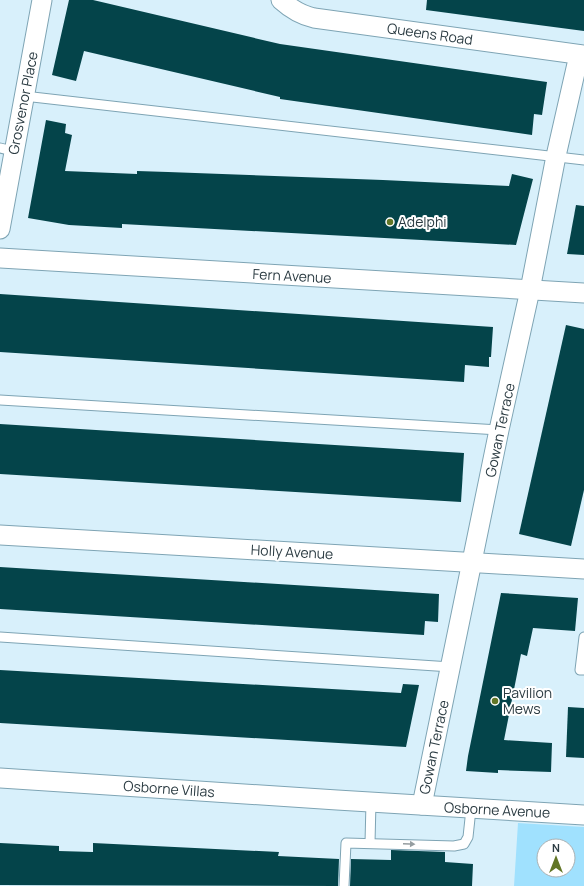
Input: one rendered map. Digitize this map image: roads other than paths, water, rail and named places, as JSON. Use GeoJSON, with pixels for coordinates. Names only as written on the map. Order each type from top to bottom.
{"type":"FeatureCollection","features":[{"type":"Feature","properties":{"kind":"street","name":"Grosvenor Place"},"geometry":{"type":"LineString","coordinates":[[0,230],[7,150],[24,96],[42,0]]}},
{"type":"Feature","properties":{"kind":"street","name":"Queens Road"},"geometry":{"type":"LineString","coordinates":[[280,0],[301,15],[314,18],[581,55]]}},
{"type":"Feature","properties":{"kind":"street","name":"Gowan Terrace"},"geometry":{"type":"LineString","coordinates":[[422,805],[499,430],[530,290],[556,156],[581,55]]}},
{"type":"Feature","properties":{"kind":"street","name":"Fern Avenue"},"geometry":{"type":"LineString","coordinates":[[0,258],[584,293]]}},
{"type":"Feature","properties":{"kind":"street","name":"Holly Avenue"},"geometry":{"type":"LineString","coordinates":[[0,535],[584,569]]}},
{"type":"Feature","properties":{"kind":"street","name":"Osborne Villas"},"geometry":{"type":"LineString","coordinates":[[0,778],[337,800]]}},
{"type":"Feature","properties":{"kind":"street","name":"Osborne Avenue"},"geometry":{"type":"LineString","coordinates":[[337,800],[584,815]]}},
{"type":"Feature","properties":{"kind":"lane"},"geometry":{"type":"LineString","coordinates":[[24,96],[584,160]]}},
{"type":"Feature","properties":{"kind":"lane"},"geometry":{"type":"LineString","coordinates":[[0,400],[499,430]]}},
{"type":"Feature","properties":{"kind":"lane"},"geometry":{"type":"LineString","coordinates":[[0,637],[451,667]]}},
{"type":"Feature","properties":{"kind":"lane"},"geometry":{"type":"LineString","coordinates":[[584,637],[580,670],[584,670]]}},
{"type":"Feature","properties":{"kind":"lane"},"geometry":{"type":"LineString","coordinates":[[370,843],[371,802]]}},
{"type":"Feature","properties":{"kind":"lane"},"geometry":{"type":"LineString","coordinates":[[344,886],[346,843],[454,846],[464,844],[468,837],[471,809]]}},
{"type":"Feature","properties":{"kind":"place","name":"Adelphi"},"geometry":{"type":"Point","coordinates":[390,222]}},
{"type":"Feature","properties":{"kind":"place","name":"Pavilion Mews"},"geometry":{"type":"Point","coordinates":[495,701]}}]}
